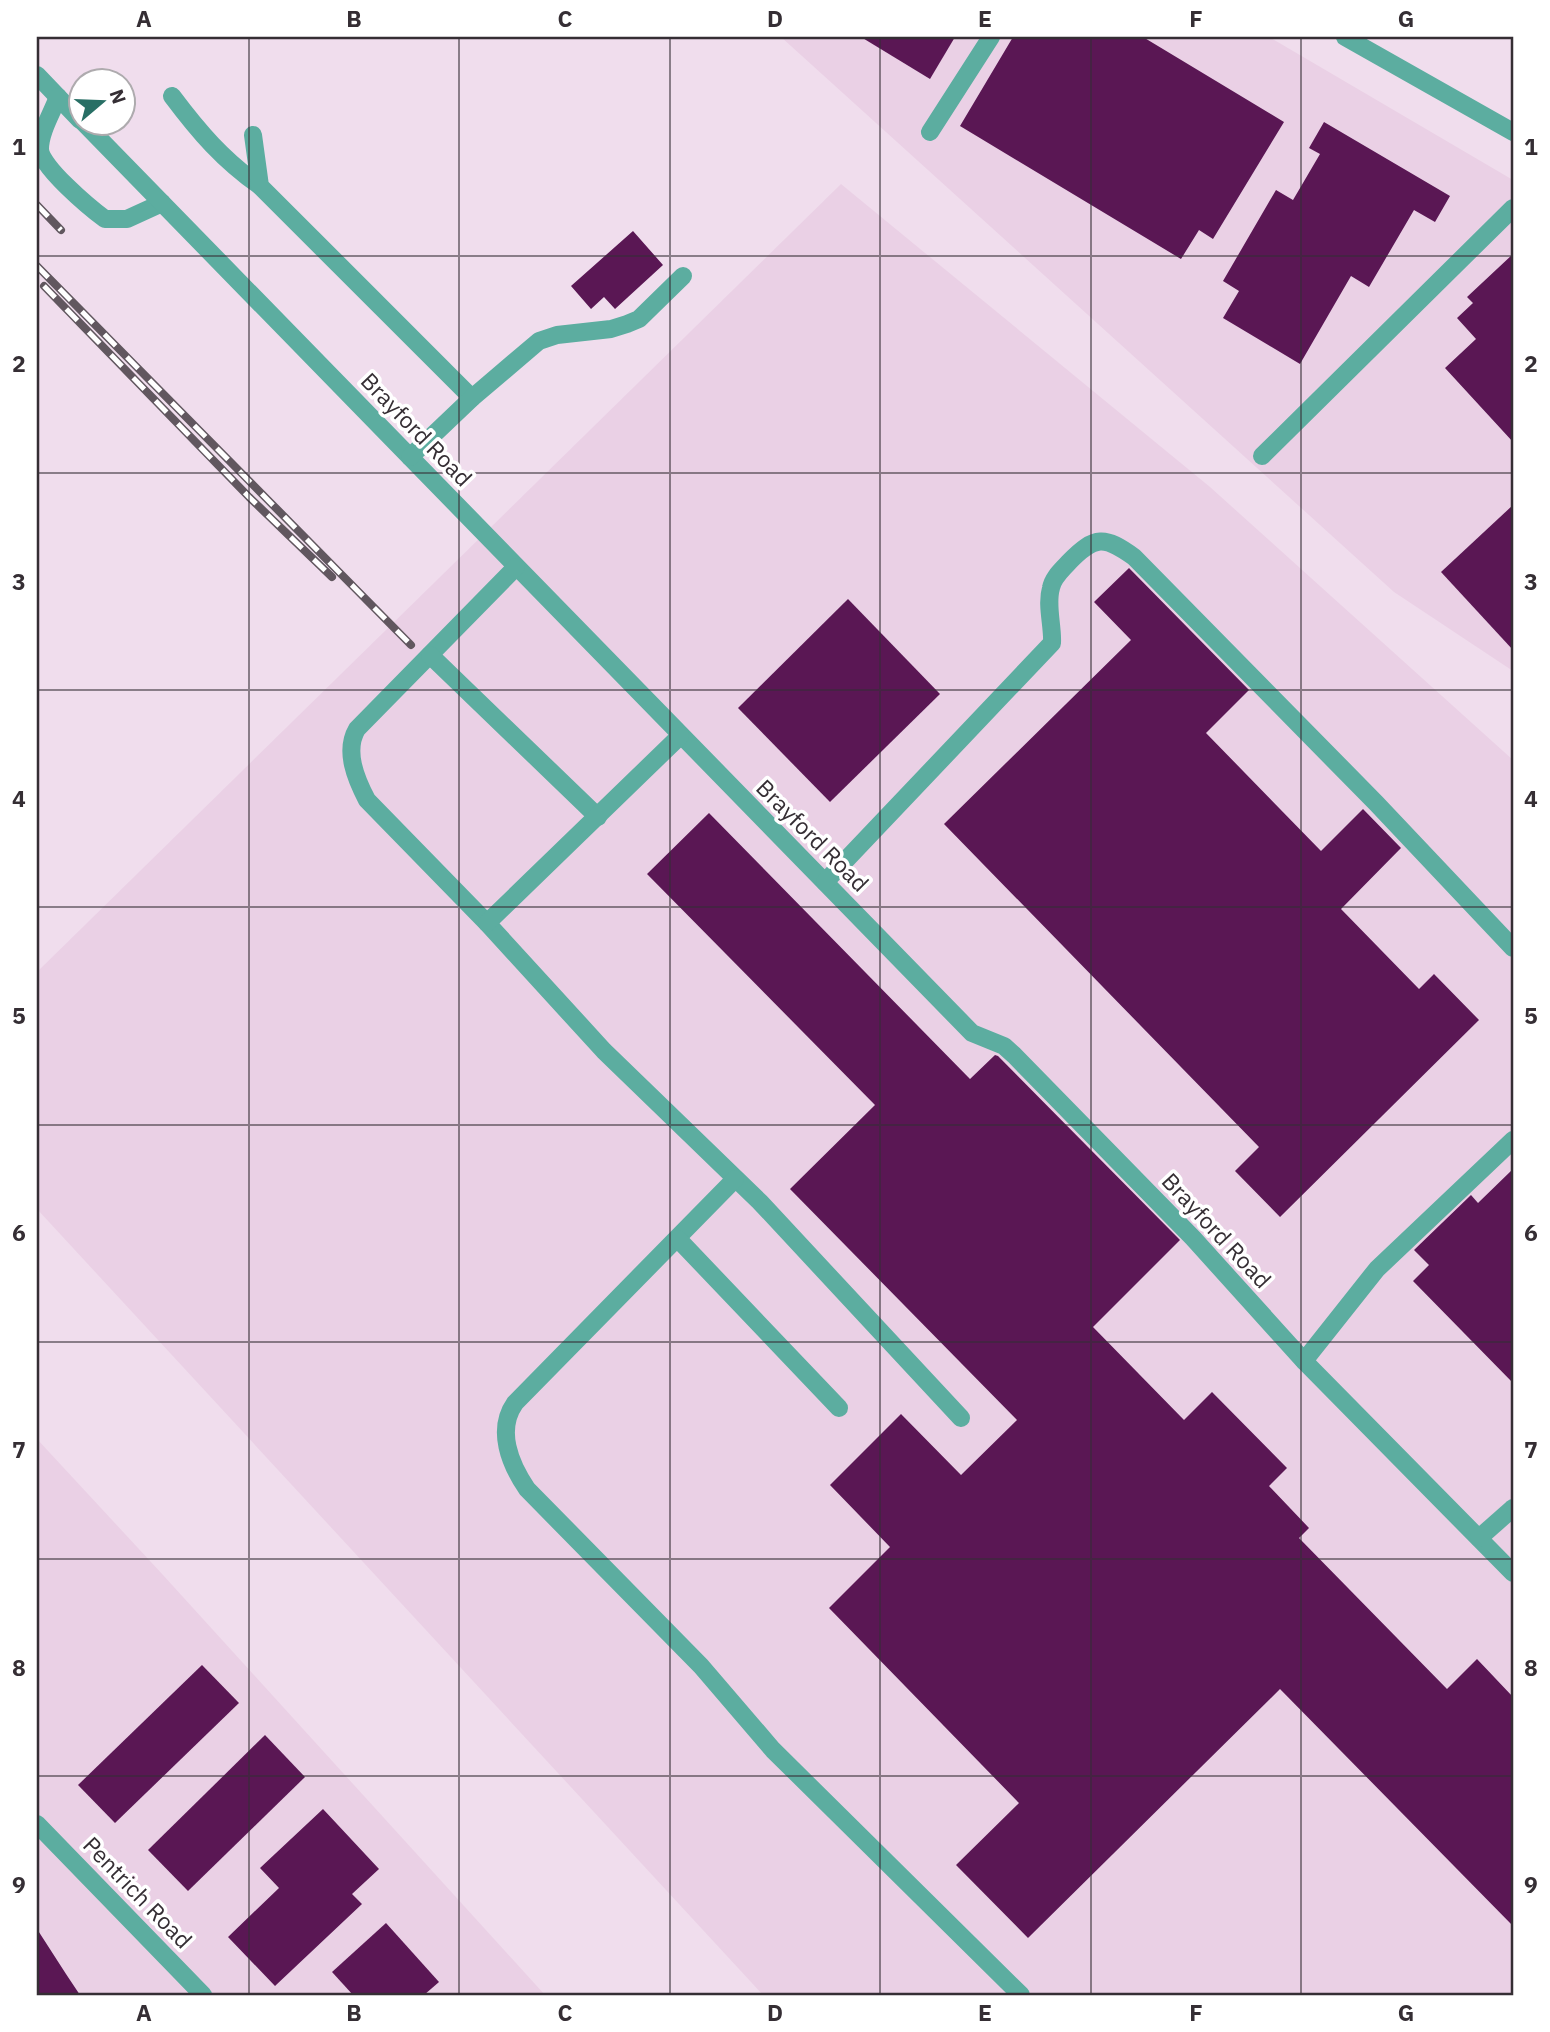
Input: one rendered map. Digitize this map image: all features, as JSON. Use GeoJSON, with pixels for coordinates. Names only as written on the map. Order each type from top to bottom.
{"type":"FeatureCollection","features":[{"type":"Feature","properties":{"kind":"lane"},"geometry":{"type":"LineString","coordinates":[[930,132],[991,37]]}},
{"type":"Feature","properties":{"kind":"lane"},"geometry":{"type":"LineString","coordinates":[[1345,37],[1513,132]]}},
{"type":"Feature","properties":{"kind":"lane","name":"Brayford Road"},"geometry":{"type":"LineString","coordinates":[[37,75],[66,105]]}},
{"type":"Feature","properties":{"kind":"lane"},"geometry":{"type":"LineString","coordinates":[[172,96],[196,129],[216,150],[260,187],[472,398]]}},
{"type":"Feature","properties":{"kind":"lane"},"geometry":{"type":"LineString","coordinates":[[58,97],[41,141],[41,156],[49,168],[105,219],[127,219],[162,203]]}},
{"type":"Feature","properties":{"kind":"lane"},"geometry":{"type":"LineString","coordinates":[[253,135],[260,187]]}},
{"type":"Feature","properties":{"kind":"lane","name":"Brayford Road"},"geometry":{"type":"LineString","coordinates":[[96,136],[972,1032],[1004,1046],[1014,1055],[1193,1238],[1304,1361],[1513,1573]]}},
{"type":"Feature","properties":{"kind":"lane"},"geometry":{"type":"LineString","coordinates":[[1262,456],[1513,208]]}},
{"type":"Feature","properties":{"kind":"lane"},"geometry":{"type":"LineString","coordinates":[[410,457],[472,398],[539,341],[571,332],[611,329],[639,319],[683,276]]}},
{"type":"Feature","properties":{"kind":"lane"},"geometry":{"type":"LineString","coordinates":[[825,883],[1052,643],[1050,590],[1055,577],[1086,545],[1102,542],[1116,544],[1135,557],[1376,803],[1513,948]]}},
{"type":"Feature","properties":{"kind":"lane"},"geometry":{"type":"LineString","coordinates":[[516,567],[352,738],[355,771],[367,800],[487,923],[604,1051],[760,1202],[961,1418]]}},
{"type":"Feature","properties":{"kind":"lane"},"geometry":{"type":"LineString","coordinates":[[430,654],[598,817]]}},
{"type":"Feature","properties":{"kind":"lane"},"geometry":{"type":"LineString","coordinates":[[487,923],[680,736]]}},
{"type":"Feature","properties":{"kind":"lane"},"geometry":{"type":"LineString","coordinates":[[1304,1361],[1377,1269],[1513,1140]]}},
{"type":"Feature","properties":{"kind":"lane"},"geometry":{"type":"LineString","coordinates":[[735,1179],[514,1403],[505,1425],[508,1450],[527,1489],[701,1666],[774,1750],[1021,1995]]}},
{"type":"Feature","properties":{"kind":"lane"},"geometry":{"type":"LineString","coordinates":[[678,1239],[839,1408]]}},
{"type":"Feature","properties":{"kind":"lane"},"geometry":{"type":"LineString","coordinates":[[1479,1538],[1513,1508]]}},
{"type":"Feature","properties":{"kind":"lane","name":"Pentrich Road"},"geometry":{"type":"LineString","coordinates":[[37,1824],[203,1995]]}},
{"type":"Feature","properties":{"kind":"shaded area"},"geometry":{"type":"Polygon","coordinates":[[[781,37],[1269,37],[1513,180],[1513,671],[1394,592],[781,37]]]}},
{"type":"Feature","properties":{"kind":"shaded area"},"geometry":{"type":"Polygon","coordinates":[[[841,184],[1210,487],[1513,760],[1513,1995],[763,1995],[37,1209],[37,972],[841,184]]]}},
{"type":"Feature","properties":{"kind":"shaded area"},"geometry":{"type":"Polygon","coordinates":[[[37,1439],[163,1575],[545,1995],[37,1995],[37,1439]]]}},
{"type":"Feature","properties":{"kind":"building"},"geometry":{"type":"Polygon","coordinates":[[[861,37],[955,37],[930,79],[861,37]]]}},
{"type":"Feature","properties":{"kind":"building"},"geometry":{"type":"Polygon","coordinates":[[[1013,37],[1143,37],[1284,122],[1213,239],[1199,230],[1181,259],[960,126],[1013,37]]]}},
{"type":"Feature","properties":{"kind":"building"},"geometry":{"type":"Polygon","coordinates":[[[1324,122],[1450,196],[1435,222],[1414,210],[1369,287],[1351,276],[1300,364],[1223,318],[1239,291],[1223,281],[1276,190],[1293,200],[1320,154],[1309,148],[1324,122]]]}},
{"type":"Feature","properties":{"kind":"building"},"geometry":{"type":"Polygon","coordinates":[[[633,231],[663,265],[615,309],[604,297],[591,309],[571,286],[633,231]]]}},
{"type":"Feature","properties":{"kind":"building"},"geometry":{"type":"Polygon","coordinates":[[[1513,254],[1513,442],[1445,368],[1476,339],[1457,318],[1473,303],[1467,297],[1513,254]]]}},
{"type":"Feature","properties":{"kind":"building"},"geometry":{"type":"Polygon","coordinates":[[[1513,505],[1513,650],[1441,572],[1513,505]]]}},
{"type":"Feature","properties":{"kind":"building"},"geometry":{"type":"Polygon","coordinates":[[[1129,568],[1249,690],[1206,733],[1321,851],[1363,809],[1401,848],[1341,909],[1419,989],[1434,974],[1479,1020],[1280,1217],[1235,1171],[1259,1147],[944,824],[1131,640],[1094,602],[1129,568]]]}},
{"type":"Feature","properties":{"kind":"building"},"geometry":{"type":"Polygon","coordinates":[[[848,599],[940,694],[830,802],[738,708],[848,599]]]}},
{"type":"Feature","properties":{"kind":"building"},"geometry":{"type":"Polygon","coordinates":[[[709,813],[970,1079],[995,1055],[998,1056],[1180,1240],[1093,1327],[1184,1420],[1212,1392],[1287,1468],[1269,1486],[1309,1528],[1299,1538],[1447,1689],[1477,1659],[1513,1697],[1513,1926],[1280,1689],[1028,1938],[956,1865],[1019,1803],[829,1608],[890,1547],[830,1485],[901,1414],[961,1475],[1017,1420],[790,1189],[875,1105],[647,874],[709,813]]]}},
{"type":"Feature","properties":{"kind":"building"},"geometry":{"type":"Polygon","coordinates":[[[1513,1169],[1513,1383],[1413,1281],[1429,1265],[1414,1250],[1471,1195],[1478,1203],[1513,1169]]]}},
{"type":"Feature","properties":{"kind":"building"},"geometry":{"type":"Polygon","coordinates":[[[202,1665],[239,1703],[115,1823],[78,1785],[202,1665]]]}},
{"type":"Feature","properties":{"kind":"building"},"geometry":{"type":"Polygon","coordinates":[[[265,1735],[305,1777],[188,1891],[148,1850],[265,1735]]]}},
{"type":"Feature","properties":{"kind":"building"},"geometry":{"type":"Polygon","coordinates":[[[323,1809],[379,1869],[352,1894],[362,1904],[275,1986],[228,1937],[279,1888],[260,1868],[323,1809]]]}},
{"type":"Feature","properties":{"kind":"building"},"geometry":{"type":"Polygon","coordinates":[[[386,1923],[439,1982],[424,1995],[353,1995],[332,1972],[386,1923]]]}},
{"type":"Feature","properties":{"kind":"building"},"geometry":{"type":"Polygon","coordinates":[[[37,1929],[66,1974],[80,1995],[37,1995],[37,1929]]]}},
{"type":"Feature","properties":{"kind":"railway"},"geometry":{"type":"LineString","coordinates":[[37,205],[61,230]]}},
{"type":"Feature","properties":{"kind":"railway"},"geometry":{"type":"LineString","coordinates":[[37,266],[411,645]]}},
{"type":"Feature","properties":{"kind":"railway"},"geometry":{"type":"LineString","coordinates":[[44,286],[249,497],[332,577]]}}]}
